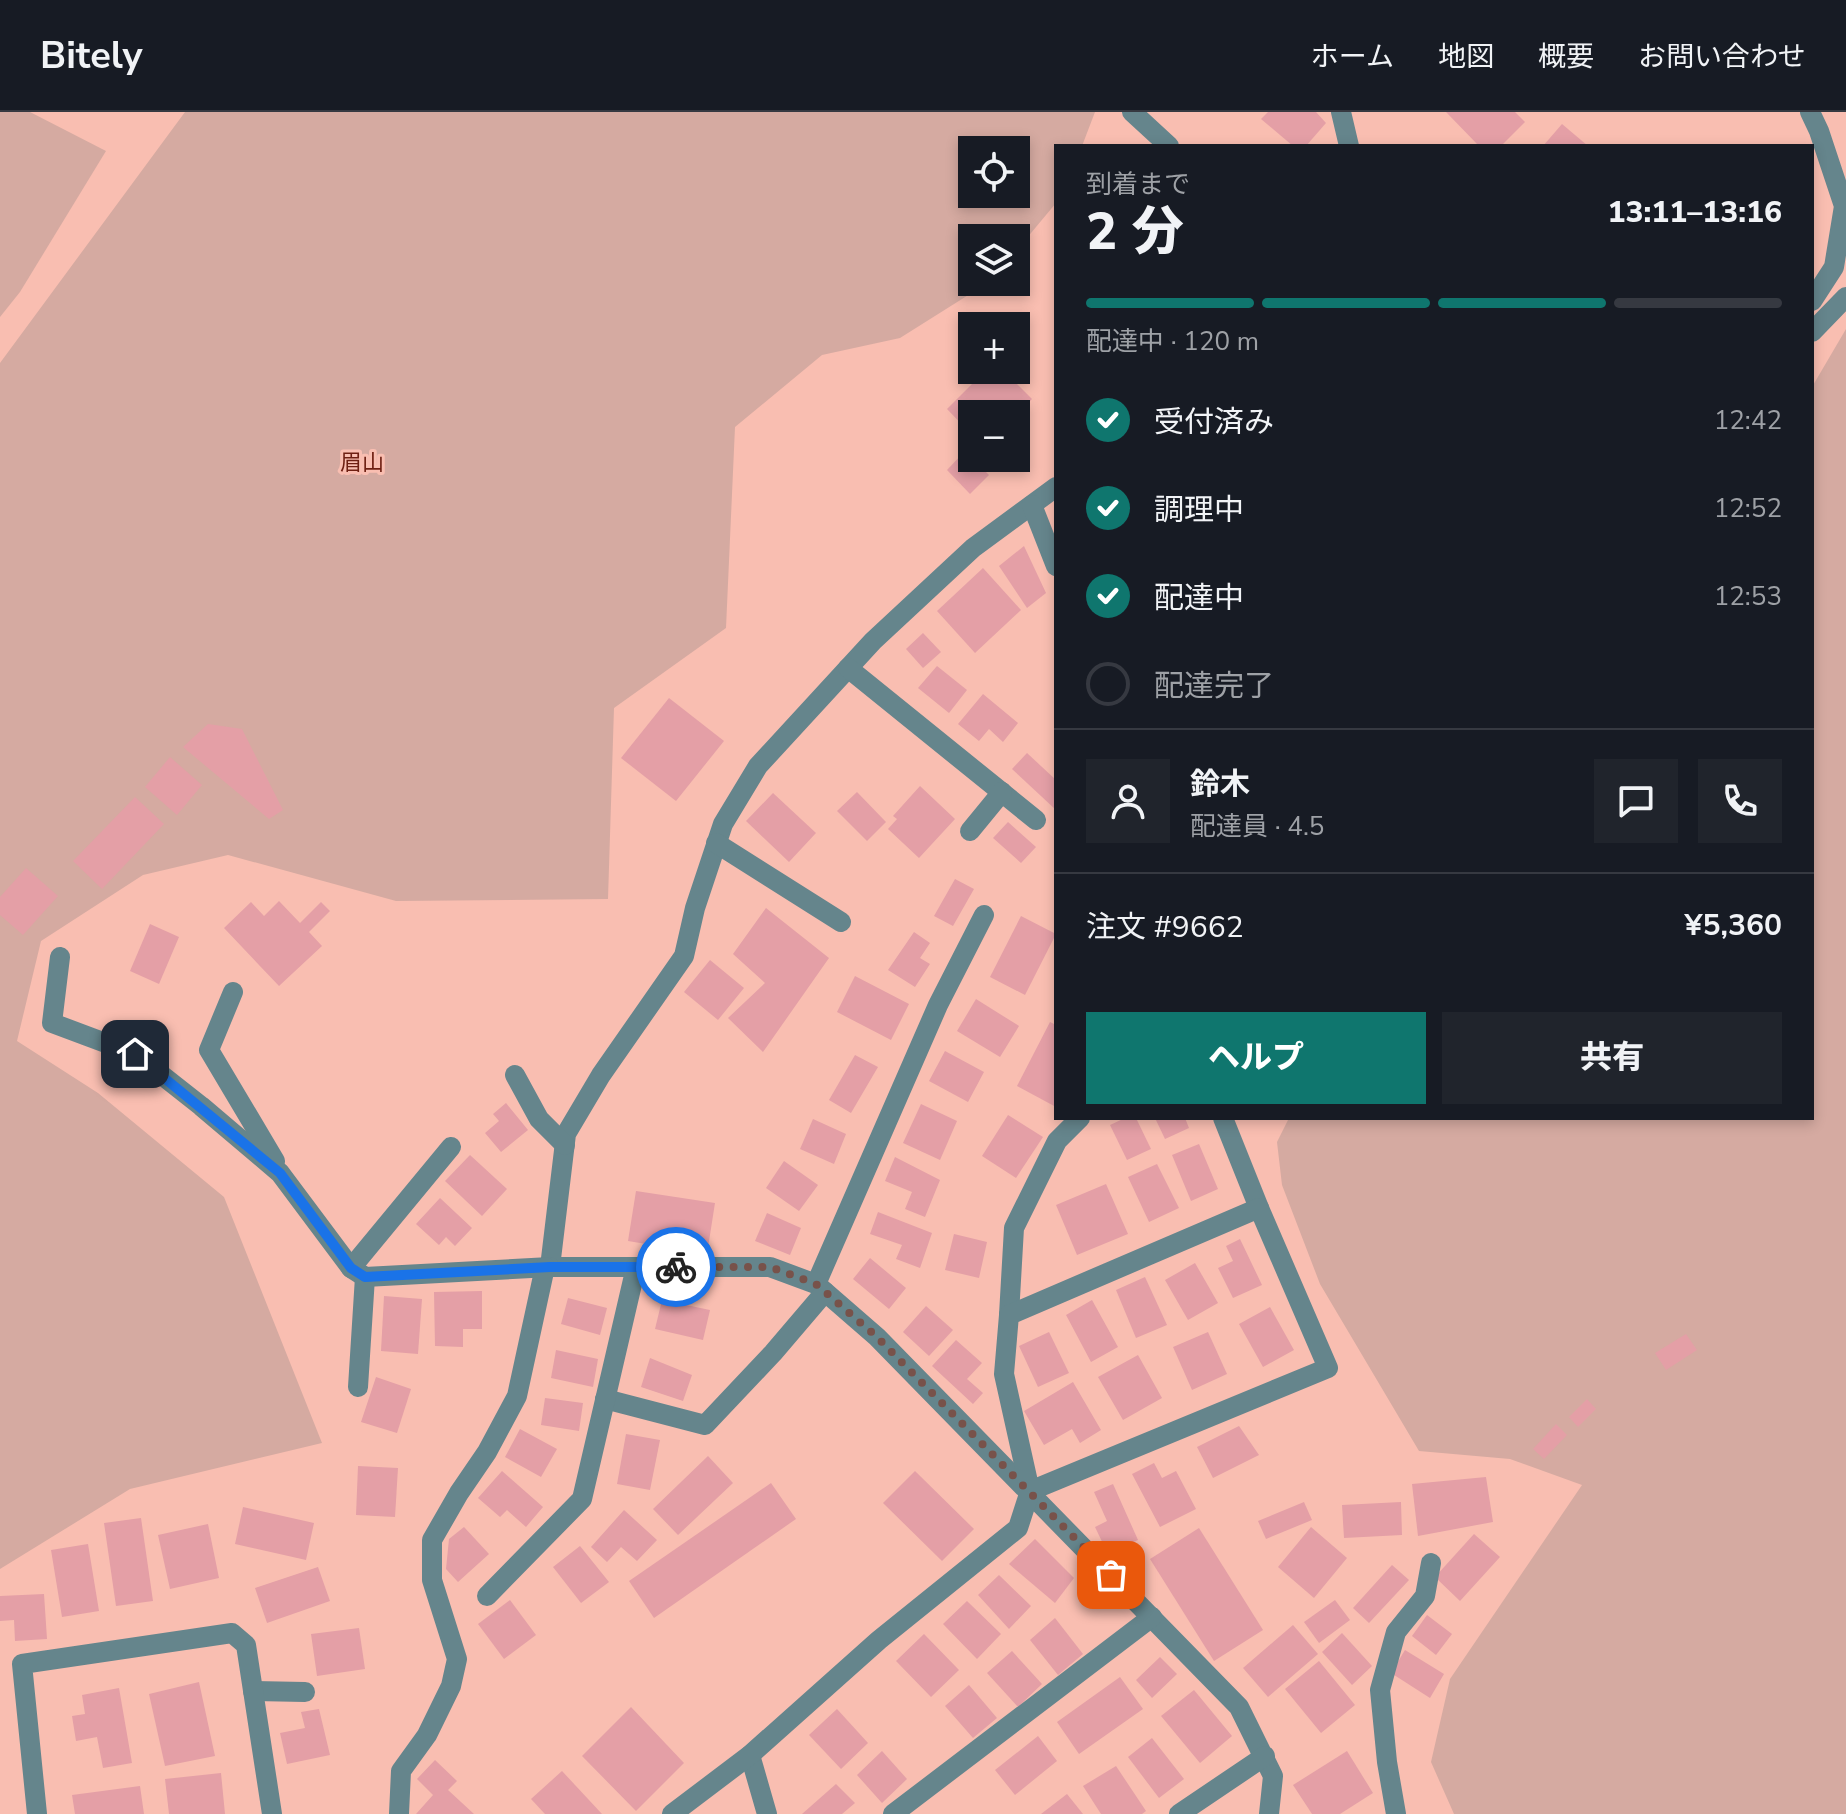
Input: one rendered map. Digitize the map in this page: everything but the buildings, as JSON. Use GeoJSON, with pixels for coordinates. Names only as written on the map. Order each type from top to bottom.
{"type":"FeatureCollection","features":[{"type":"Feature","properties":{"kind":"street"},"geometry":{"type":"LineString","coordinates":[[1132,112],[1167,144]]}},
{"type":"Feature","properties":{"kind":"street"},"geometry":{"type":"LineString","coordinates":[[1341,112],[1349,144]]}},
{"type":"Feature","properties":{"kind":"street"},"geometry":{"type":"LineString","coordinates":[[1810,112],[1845,205],[1834,267],[1814,298]]}},
{"type":"Feature","properties":{"kind":"street"},"geometry":{"type":"LineString","coordinates":[[1814,330],[1846,297]]}},
{"type":"Feature","properties":{"kind":"street"},"geometry":{"type":"LineString","coordinates":[[399,1814],[401,1771],[427,1735],[451,1686],[457,1659],[432,1580],[432,1540],[487,1452],[517,1396],[548,1267],[566,1134],[601,1075],[684,956],[695,908],[723,824],[758,766],[873,641],[973,548],[1054,488]]}},
{"type":"Feature","properties":{"kind":"street"},"geometry":{"type":"LineString","coordinates":[[1032,505],[1054,561]]}},
{"type":"Feature","properties":{"kind":"street"},"geometry":{"type":"LineString","coordinates":[[848,668],[1036,820]]}},
{"type":"Feature","properties":{"kind":"street"},"geometry":{"type":"LineString","coordinates":[[970,831],[1002,792]]}},
{"type":"Feature","properties":{"kind":"street"},"geometry":{"type":"LineString","coordinates":[[716,843],[841,922]]}},
{"type":"Feature","properties":{"kind":"street"},"geometry":{"type":"LineString","coordinates":[[605,1399],[705,1425],[773,1353],[821,1288],[938,1005],[984,915]]}},
{"type":"Feature","properties":{"kind":"street"},"geometry":{"type":"LineString","coordinates":[[60,957],[52,1023],[135,1054],[280,1173],[358,1272]]}},
{"type":"Feature","properties":{"kind":"street"},"geometry":{"type":"LineString","coordinates":[[233,992],[209,1050],[296,1194]]}},
{"type":"Feature","properties":{"kind":"street"},"geometry":{"type":"LineString","coordinates":[[515,1075],[539,1119],[565,1145]]}},
{"type":"Feature","properties":{"kind":"street"},"geometry":{"type":"LineString","coordinates":[[672,1814],[750,1755],[879,1640],[1018,1528],[1030,1491],[1004,1374],[1014,1228],[1057,1141],[1078,1120]]}},
{"type":"Feature","properties":{"kind":"street"},"geometry":{"type":"LineString","coordinates":[[1030,1491],[1328,1368],[1224,1120]]}},
{"type":"Feature","properties":{"kind":"street"},"geometry":{"type":"LineString","coordinates":[[358,1387],[358,1272],[451,1147]]}},
{"type":"Feature","properties":{"kind":"street"},"geometry":{"type":"LineString","coordinates":[[1009,1315],[1259,1208]]}},
{"type":"Feature","properties":{"kind":"street"},"geometry":{"type":"LineString","coordinates":[[358,1272],[548,1267],[770,1267],[821,1288],[877,1337],[1239,1707],[1273,1776],[1269,1814]]}},
{"type":"Feature","properties":{"kind":"street"},"geometry":{"type":"LineString","coordinates":[[487,1596],[582,1499],[636,1267]]}},
{"type":"Feature","properties":{"kind":"street"},"geometry":{"type":"LineString","coordinates":[[1396,1814],[1380,1690],[1396,1632],[1425,1596],[1431,1563]]}},
{"type":"Feature","properties":{"kind":"street"},"geometry":{"type":"LineString","coordinates":[[893,1814],[1152,1617]]}},
{"type":"Feature","properties":{"kind":"street"},"geometry":{"type":"LineString","coordinates":[[37,1814],[22,1664],[232,1633],[246,1645],[272,1814]]}},
{"type":"Feature","properties":{"kind":"street"},"geometry":{"type":"LineString","coordinates":[[253,1691],[305,1692]]}},
{"type":"Feature","properties":{"kind":"street"},"geometry":{"type":"LineString","coordinates":[[750,1755],[767,1814]]}},
{"type":"Feature","properties":{"kind":"street"},"geometry":{"type":"LineString","coordinates":[[1179,1814],[1265,1756]]}},
{"type":"Feature","properties":{"kind":"green space"},"geometry":{"type":"Polygon","coordinates":[[[0,112],[30,112],[106,151],[20,292],[0,317],[0,112]]]}},
{"type":"Feature","properties":{"kind":"green space","name":"眉山"},"geometry":{"type":"Polygon","coordinates":[[[185,112],[1095,112],[1083,144],[1054,144],[1054,205],[1030,234],[1030,224],[958,224],[958,296],[967,296],[900,338],[822,355],[735,427],[726,628],[614,708],[608,899],[396,901],[228,855],[143,875],[41,941],[17,1041],[98,1093],[224,1197],[322,1443],[130,1489],[0,1569],[0,363],[185,112]]]}},
{"type":"Feature","properties":{"kind":"green space"},"geometry":{"type":"Polygon","coordinates":[[[1846,329],[1846,1814],[1454,1814],[1431,1762],[1450,1679],[1582,1485],[1510,1459],[1419,1451],[1320,1284],[1282,1185],[1277,1142],[1288,1120],[1814,1120],[1814,384],[1846,329]]]}},
{"type":"Feature","properties":{"kind":"way so far"},"geometry":{"type":"LineString","coordinates":[[676,1267],[770,1267],[816,1284],[877,1337],[1111,1575]]}},
{"type":"Feature","properties":{"kind":"route"},"geometry":{"type":"LineString","coordinates":[[135,1054],[280,1173],[351,1268],[365,1277],[550,1267],[676,1267]]}}]}
